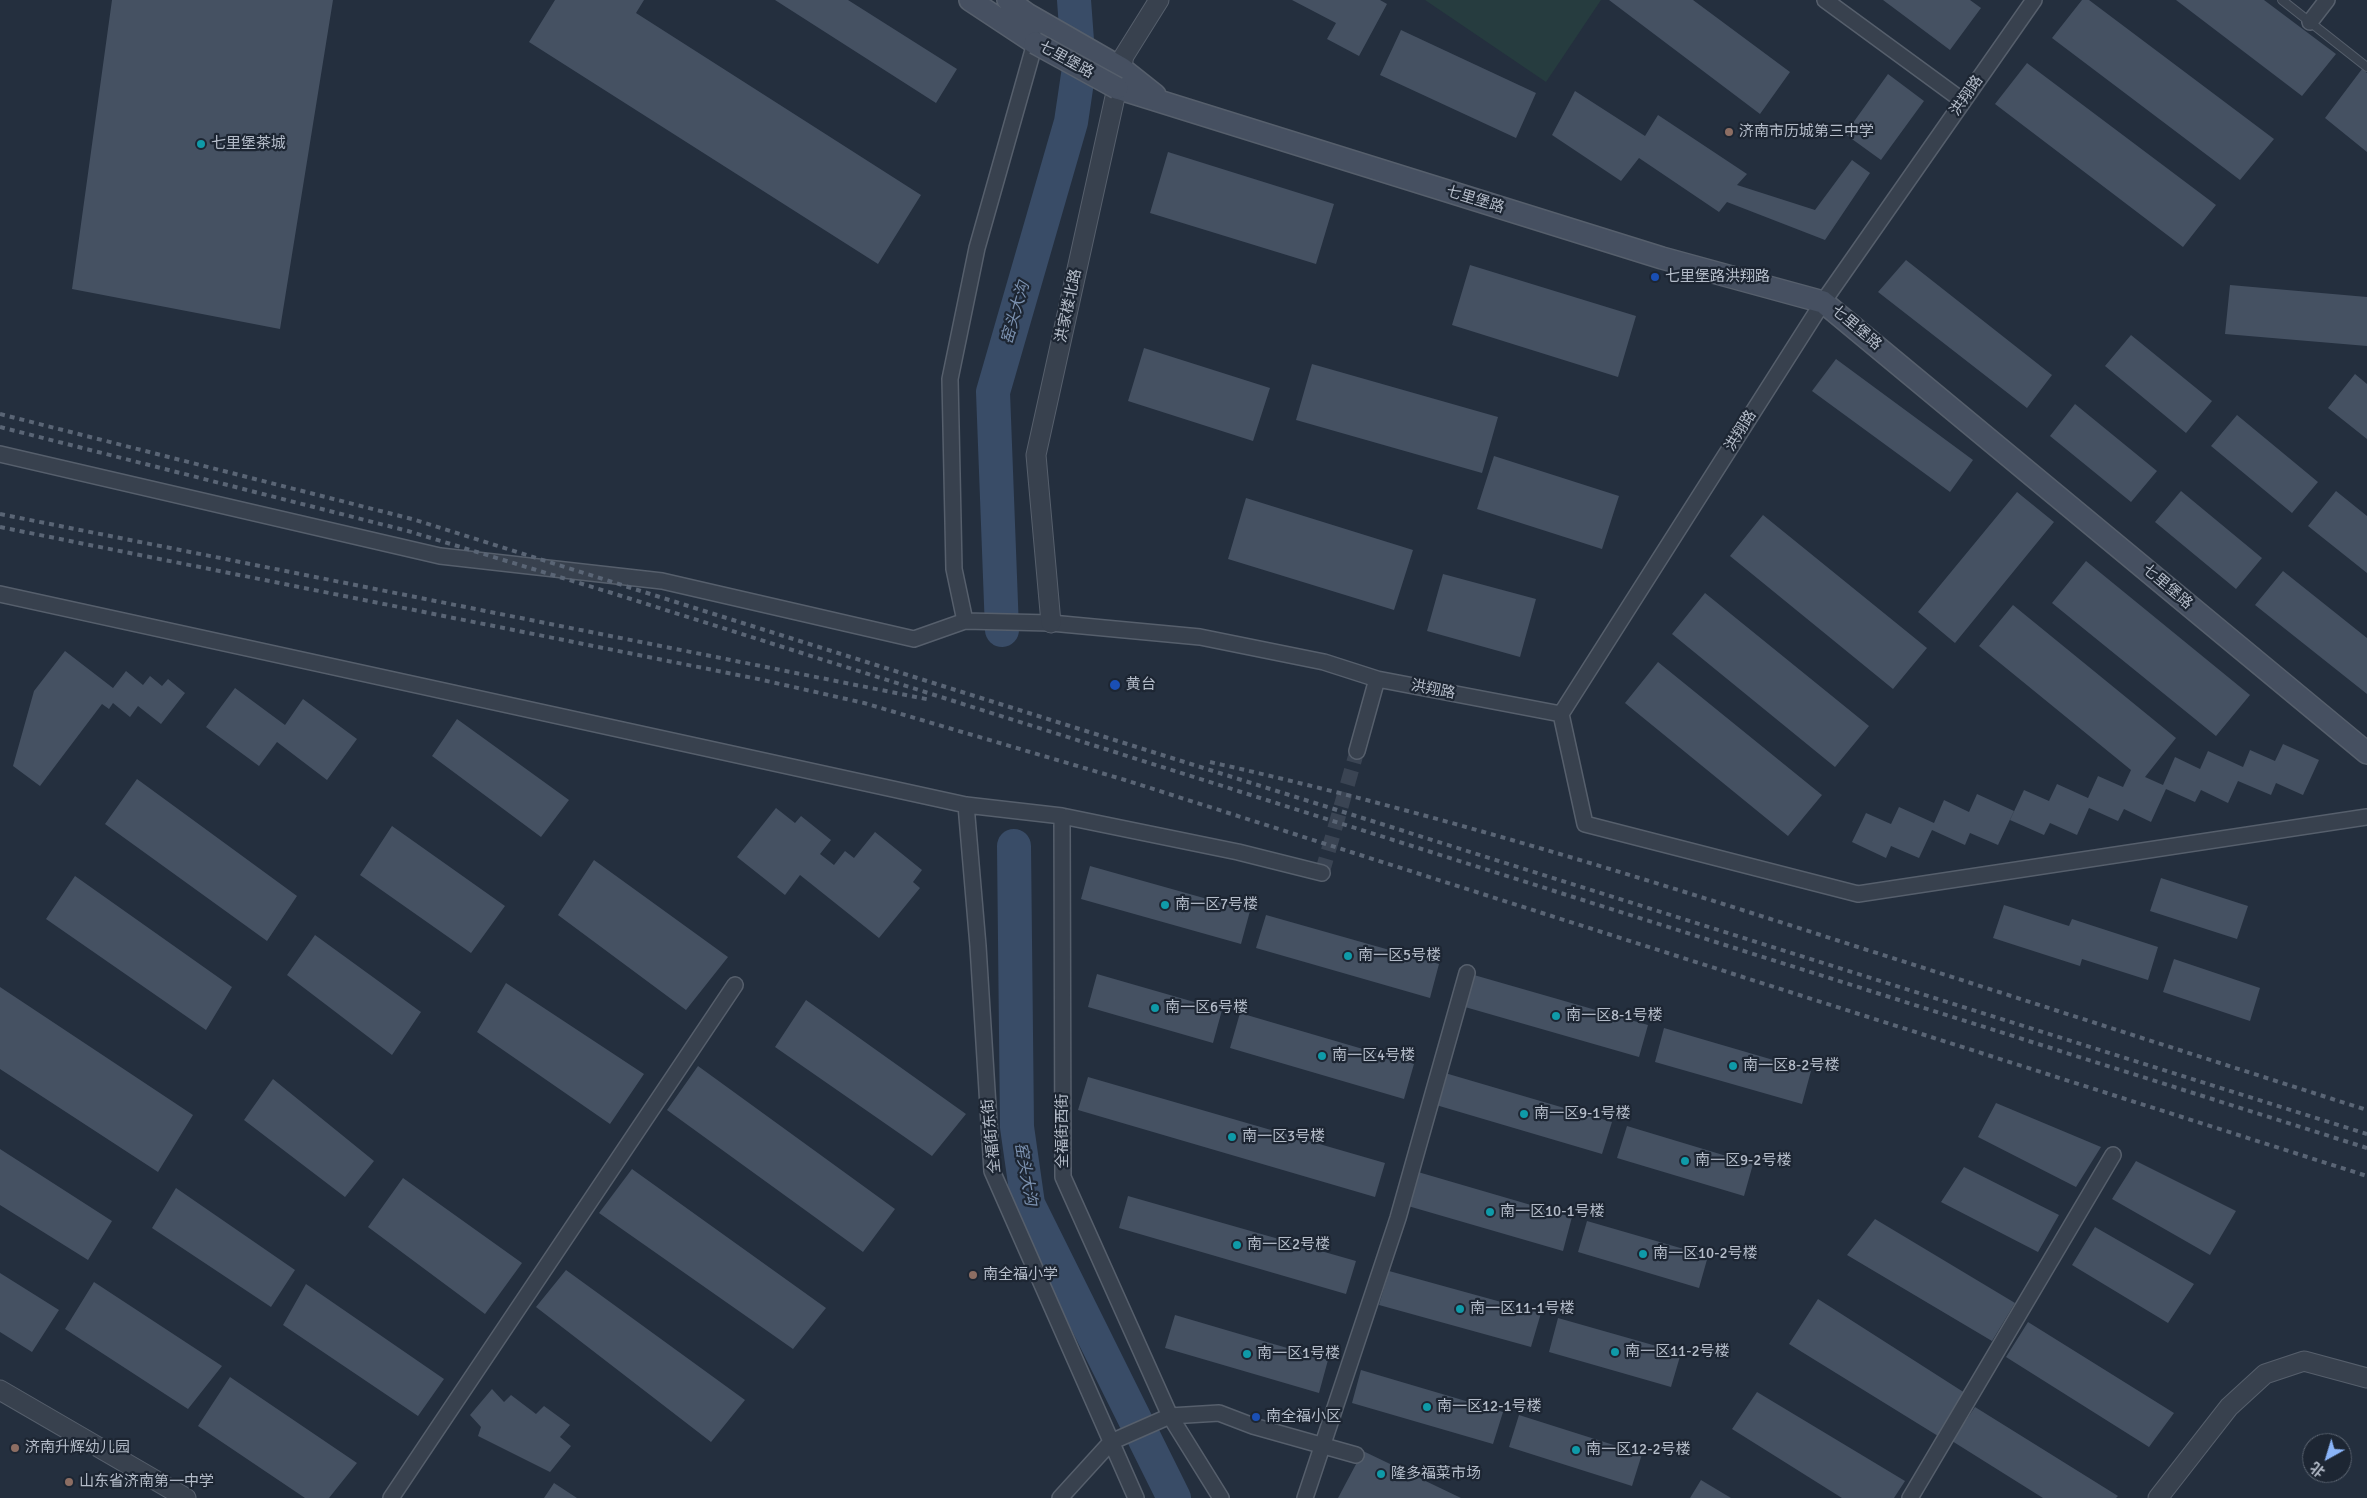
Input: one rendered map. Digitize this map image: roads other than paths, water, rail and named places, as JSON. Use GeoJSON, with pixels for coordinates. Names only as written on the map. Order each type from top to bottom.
{"type":"FeatureCollection","features":[{"type":"Feature","properties":{"kind":"main road","name":"七里堡路"},"geometry":{"type":"LineString","coordinates":[[970,0],[1035,43],[1119,78],[1169,106],[1662,258],[1824,302],[2367,753]]}},
{"type":"Feature","properties":{"kind":"main road","name":"七里堡路"},"geometry":{"type":"LineString","coordinates":[[1008,0],[1045,24],[1119,78]]}},
{"type":"Feature","properties":{"kind":"street","name":"洪家楼北路"},"geometry":{"type":"LineString","coordinates":[[1051,624],[1036,455],[1124,56],[1159,0]]}},
{"type":"Feature","properties":{"kind":"street"},"geometry":{"type":"LineString","coordinates":[[1825,0],[1964,102]]}},
{"type":"Feature","properties":{"kind":"street"},"geometry":{"type":"LineString","coordinates":[[2310,22],[2327,0]]}},
{"type":"Feature","properties":{"kind":"street","name":"洪翔路"},"geometry":{"type":"LineString","coordinates":[[965,621],[1051,624],[1200,637],[1324,662],[1377,679],[1560,714],[1824,302],[1964,102],[2030,2]]}},
{"type":"Feature","properties":{"kind":"street"},"geometry":{"type":"LineString","coordinates":[[0,454],[440,556],[662,581],[914,639],[965,621],[954,569],[950,379],[977,248],[1035,43],[1045,24]]}},
{"type":"Feature","properties":{"kind":"street"},"geometry":{"type":"LineString","coordinates":[[0,594],[966,806],[1062,816],[1238,852],[1322,873]]}},
{"type":"Feature","properties":{"kind":"street"},"geometry":{"type":"LineString","coordinates":[[1357,751],[1377,679]]}},
{"type":"Feature","properties":{"kind":"street"},"geometry":{"type":"LineString","coordinates":[[1560,714],[1585,824],[1858,894],[2367,817]]}},
{"type":"Feature","properties":{"kind":"street","name":"全福街东街"},"geometry":{"type":"LineString","coordinates":[[966,806],[978,946],[992,1171],[1136,1498]]}},
{"type":"Feature","properties":{"kind":"street","name":"全福街西街"},"geometry":{"type":"LineString","coordinates":[[1062,816],[1063,1177],[1170,1416],[1221,1498]]}},
{"type":"Feature","properties":{"kind":"street"},"geometry":{"type":"LineString","coordinates":[[1305,1498],[1398,1218],[1466,973]]}},
{"type":"Feature","properties":{"kind":"street"},"geometry":{"type":"LineString","coordinates":[[391,1498],[735,985]]}},
{"type":"Feature","properties":{"kind":"street"},"geometry":{"type":"LineString","coordinates":[[1910,1498],[2113,1155]]}},
{"type":"Feature","properties":{"kind":"street"},"geometry":{"type":"LineString","coordinates":[[2158,1498],[2229,1407],[2266,1374],[2304,1362],[2367,1378]]}},
{"type":"Feature","properties":{"kind":"street"},"geometry":{"type":"LineString","coordinates":[[0,1390],[186,1498]]}},
{"type":"Feature","properties":{"kind":"street"},"geometry":{"type":"LineString","coordinates":[[1060,1498],[1111,1442],[1170,1416],[1219,1413],[1253,1426],[1321,1447],[1356,1455]]}},
{"type":"Feature","properties":{"kind":"lane"},"geometry":{"type":"LineString","coordinates":[[2282,0],[2367,67]]}},
{"type":"Feature","properties":{"kind":"waterway","name":"窑头大沟"},"geometry":{"type":"LineString","coordinates":[[1002,630],[993,392],[1071,122],[1079,68],[1074,0]]}},
{"type":"Feature","properties":{"kind":"waterway","name":"窑头大沟"},"geometry":{"type":"LineString","coordinates":[[1014,846],[1017,1127],[1028,1204],[1174,1498]]}},
{"type":"Feature","properties":{"kind":"tunnel"},"geometry":{"type":"LineString","coordinates":[[1322,873],[1357,751]]}},
{"type":"Feature","properties":{"kind":"railway"},"geometry":{"type":"LineString","coordinates":[[0,414],[412,519],[2367,1134]]}},
{"type":"Feature","properties":{"kind":"railway"},"geometry":{"type":"LineString","coordinates":[[0,427],[408,531],[612,593],[2367,1148]]}},
{"type":"Feature","properties":{"kind":"railway"},"geometry":{"type":"LineString","coordinates":[[0,514],[931,700]]}},
{"type":"Feature","properties":{"kind":"railway"},"geometry":{"type":"LineString","coordinates":[[0,527],[758,679],[864,703],[1125,780],[2367,1176]]}},
{"type":"Feature","properties":{"kind":"railway"},"geometry":{"type":"LineString","coordinates":[[1210,762],[1374,802],[1617,871],[2367,1110]]}},
{"type":"Feature","properties":{"kind":"place","name":"济南市历城第三中学"},"geometry":{"type":"Point","coordinates":[1729,132]}},
{"type":"Feature","properties":{"kind":"place","name":"七里堡茶城"},"geometry":{"type":"Point","coordinates":[201,144]}},
{"type":"Feature","properties":{"kind":"place","name":"七里堡路洪翔路"},"geometry":{"type":"Point","coordinates":[1655,277]}},
{"type":"Feature","properties":{"kind":"place","name":"黄台"},"geometry":{"type":"Point","coordinates":[1115,685]}},
{"type":"Feature","properties":{"kind":"place","name":"南一区7号楼"},"geometry":{"type":"Point","coordinates":[1165,905]}},
{"type":"Feature","properties":{"kind":"place","name":"南一区5号楼"},"geometry":{"type":"Point","coordinates":[1348,956]}},
{"type":"Feature","properties":{"kind":"place","name":"南一区6号楼"},"geometry":{"type":"Point","coordinates":[1155,1008]}},
{"type":"Feature","properties":{"kind":"place","name":"南一区8-1号楼"},"geometry":{"type":"Point","coordinates":[1556,1016]}},
{"type":"Feature","properties":{"kind":"place","name":"南一区4号楼"},"geometry":{"type":"Point","coordinates":[1322,1056]}},
{"type":"Feature","properties":{"kind":"place","name":"南一区8-2号楼"},"geometry":{"type":"Point","coordinates":[1733,1066]}},
{"type":"Feature","properties":{"kind":"place","name":"南一区9-1号楼"},"geometry":{"type":"Point","coordinates":[1524,1114]}},
{"type":"Feature","properties":{"kind":"place","name":"南一区3号楼"},"geometry":{"type":"Point","coordinates":[1232,1137]}},
{"type":"Feature","properties":{"kind":"place","name":"南一区9-2号楼"},"geometry":{"type":"Point","coordinates":[1685,1161]}},
{"type":"Feature","properties":{"kind":"place","name":"南一区10-1号楼"},"geometry":{"type":"Point","coordinates":[1490,1212]}},
{"type":"Feature","properties":{"kind":"place","name":"南一区2号楼"},"geometry":{"type":"Point","coordinates":[1237,1245]}},
{"type":"Feature","properties":{"kind":"place","name":"南一区10-2号楼"},"geometry":{"type":"Point","coordinates":[1643,1254]}},
{"type":"Feature","properties":{"kind":"place","name":"南全福小学"},"geometry":{"type":"Point","coordinates":[973,1275]}},
{"type":"Feature","properties":{"kind":"place","name":"南一区11-1号楼"},"geometry":{"type":"Point","coordinates":[1460,1309]}},
{"type":"Feature","properties":{"kind":"place","name":"南一区11-2号楼"},"geometry":{"type":"Point","coordinates":[1615,1352]}},
{"type":"Feature","properties":{"kind":"place","name":"南一区1号楼"},"geometry":{"type":"Point","coordinates":[1247,1354]}},
{"type":"Feature","properties":{"kind":"place","name":"南一区12-1号楼"},"geometry":{"type":"Point","coordinates":[1427,1407]}},
{"type":"Feature","properties":{"kind":"place","name":"南全福小区"},"geometry":{"type":"Point","coordinates":[1256,1417]}},
{"type":"Feature","properties":{"kind":"place","name":"济南升辉幼儿园"},"geometry":{"type":"Point","coordinates":[15,1448]}},
{"type":"Feature","properties":{"kind":"place","name":"南一区12-2号楼"},"geometry":{"type":"Point","coordinates":[1576,1450]}},
{"type":"Feature","properties":{"kind":"place","name":"隆多福菜市场"},"geometry":{"type":"Point","coordinates":[1381,1474]}},
{"type":"Feature","properties":{"kind":"place","name":"山东省济南第一中学"},"geometry":{"type":"Point","coordinates":[69,1482]}}]}
